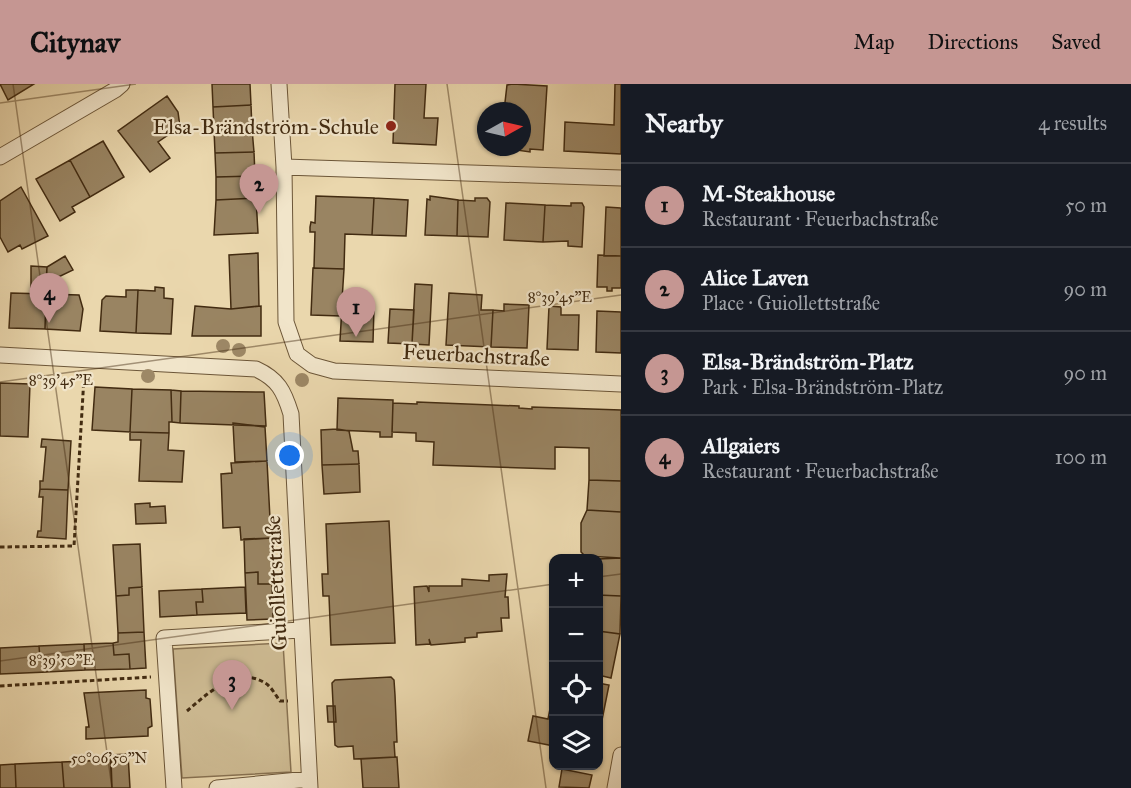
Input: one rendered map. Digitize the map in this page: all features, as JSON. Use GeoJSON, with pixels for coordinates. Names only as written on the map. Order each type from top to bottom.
{"type":"FeatureCollection","features":[{"type":"Feature","properties":{"kind":"street"},"geometry":{"type":"LineString","coordinates":[[0,157],[116,90],[122,84]]}},
{"type":"Feature","properties":{"kind":"street"},"geometry":{"type":"LineString","coordinates":[[279,84],[284,167],[621,178]]}},
{"type":"Feature","properties":{"kind":"street","name":"Feuerbachstraße"},"geometry":{"type":"LineString","coordinates":[[284,167],[286,322],[297,354],[312,365],[334,370],[621,384]]}},
{"type":"Feature","properties":{"kind":"street"},"geometry":{"type":"LineString","coordinates":[[0,355],[85,360]]}},
{"type":"Feature","properties":{"kind":"street","name":"Guiollettstraße"},"geometry":{"type":"LineString","coordinates":[[85,360],[256,369],[276,380],[285,393],[291,414],[310,784]]}},
{"type":"Feature","properties":{"kind":"street"},"geometry":{"type":"LineString","coordinates":[[174,788],[164,638],[301,630]]}},
{"type":"Feature","properties":{"kind":"street"},"geometry":{"type":"LineString","coordinates":[[615,788],[621,755]]}},
{"type":"Feature","properties":{"kind":"street"},"geometry":{"type":"LineString","coordinates":[[217,788],[310,784]]}},
{"type":"Feature","properties":{"kind":"path"},"geometry":{"type":"LineString","coordinates":[[0,547],[74,546],[85,360]]}},
{"type":"Feature","properties":{"kind":"path"},"geometry":{"type":"LineString","coordinates":[[0,686],[166,676]]}},
{"type":"Feature","properties":{"kind":"path"},"geometry":{"type":"LineString","coordinates":[[169,718],[178,718],[215,688],[243,677],[266,683],[280,701],[305,701]]}},
{"type":"Feature","properties":{"kind":"shaded area"},"geometry":{"type":"Polygon","coordinates":[[[283,643],[291,772],[182,778],[173,649],[283,643]]]}},
{"type":"Feature","properties":{"kind":"building"},"geometry":{"type":"Polygon","coordinates":[[[0,84],[34,84],[8,100],[0,84]]]}},
{"type":"Feature","properties":{"kind":"building"},"geometry":{"type":"Polygon","coordinates":[[[212,84],[250,84],[251,105],[213,107],[212,84]]]}},
{"type":"Feature","properties":{"kind":"building"},"geometry":{"type":"Polygon","coordinates":[[[395,84],[426,84],[424,118],[438,118],[436,145],[393,143],[395,84]]]}},
{"type":"Feature","properties":{"kind":"building"},"geometry":{"type":"Polygon","coordinates":[[[615,84],[621,84],[621,154],[564,151],[565,122],[614,125],[615,84]]]}},
{"type":"Feature","properties":{"kind":"building"},"geometry":{"type":"Polygon","coordinates":[[[507,85],[547,86],[543,150],[531,149],[531,102],[505,102],[507,85]]]}},
{"type":"Feature","properties":{"kind":"building"},"geometry":{"type":"Polygon","coordinates":[[[167,96],[178,112],[180,127],[158,142],[170,158],[150,172],[118,131],[167,96]]]}},
{"type":"Feature","properties":{"kind":"building"},"geometry":{"type":"Polygon","coordinates":[[[251,105],[252,129],[214,130],[213,107],[251,105]]]}},
{"type":"Feature","properties":{"kind":"building"},"geometry":{"type":"Polygon","coordinates":[[[252,129],[254,152],[215,153],[214,130],[252,129]]]}},
{"type":"Feature","properties":{"kind":"building"},"geometry":{"type":"Polygon","coordinates":[[[103,141],[124,177],[90,197],[70,160],[103,141]]]}},
{"type":"Feature","properties":{"kind":"building"},"geometry":{"type":"Polygon","coordinates":[[[254,152],[255,176],[216,177],[215,153],[254,152]]]}},
{"type":"Feature","properties":{"kind":"building"},"geometry":{"type":"Polygon","coordinates":[[[70,160],[90,197],[72,207],[75,212],[60,221],[36,179],[70,160]]]}},
{"type":"Feature","properties":{"kind":"building"},"geometry":{"type":"Polygon","coordinates":[[[255,176],[256,198],[216,200],[216,177],[255,176]]]}},
{"type":"Feature","properties":{"kind":"building"},"geometry":{"type":"Polygon","coordinates":[[[21,187],[48,236],[22,249],[20,245],[8,252],[0,237],[0,201],[21,187]]]}},
{"type":"Feature","properties":{"kind":"building"},"geometry":{"type":"Polygon","coordinates":[[[316,196],[374,198],[372,235],[345,234],[344,269],[314,268],[315,232],[310,232],[310,227],[311,222],[315,223],[316,196]]]}},
{"type":"Feature","properties":{"kind":"building"},"geometry":{"type":"Polygon","coordinates":[[[430,196],[458,200],[457,236],[425,235],[427,199],[430,200],[430,196]]]}},
{"type":"Feature","properties":{"kind":"building"},"geometry":{"type":"Polygon","coordinates":[[[256,198],[258,233],[214,235],[216,200],[256,198]]]}},
{"type":"Feature","properties":{"kind":"building"},"geometry":{"type":"Polygon","coordinates":[[[374,198],[408,200],[406,236],[372,235],[374,198]]]}},
{"type":"Feature","properties":{"kind":"building"},"geometry":{"type":"Polygon","coordinates":[[[475,198],[487,198],[490,202],[488,237],[457,236],[458,200],[475,201],[475,198]]]}},
{"type":"Feature","properties":{"kind":"building"},"geometry":{"type":"Polygon","coordinates":[[[506,203],[545,205],[543,242],[504,240],[506,203]]]}},
{"type":"Feature","properties":{"kind":"building"},"geometry":{"type":"Polygon","coordinates":[[[571,203],[582,203],[584,207],[582,247],[568,246],[568,241],[543,242],[545,205],[571,206],[571,203]]]}},
{"type":"Feature","properties":{"kind":"building"},"geometry":{"type":"Polygon","coordinates":[[[606,207],[621,208],[621,256],[604,256],[606,207]]]}},
{"type":"Feature","properties":{"kind":"building"},"geometry":{"type":"Polygon","coordinates":[[[258,253],[259,306],[231,309],[229,255],[258,253]]]}},
{"type":"Feature","properties":{"kind":"building"},"geometry":{"type":"Polygon","coordinates":[[[598,255],[621,256],[621,288],[612,288],[612,291],[607,291],[607,287],[597,287],[598,255]]]}},
{"type":"Feature","properties":{"kind":"building"},"geometry":{"type":"Polygon","coordinates":[[[65,256],[73,270],[46,283],[47,267],[65,256]]]}},
{"type":"Feature","properties":{"kind":"building"},"geometry":{"type":"Polygon","coordinates":[[[31,266],[47,267],[46,291],[31,290],[31,266]]]}},
{"type":"Feature","properties":{"kind":"building"},"geometry":{"type":"Polygon","coordinates":[[[313,268],[344,269],[341,316],[311,315],[313,268]]]}},
{"type":"Feature","properties":{"kind":"building"},"geometry":{"type":"Polygon","coordinates":[[[415,284],[432,285],[429,345],[412,344],[415,284]]]}},
{"type":"Feature","properties":{"kind":"building"},"geometry":{"type":"Polygon","coordinates":[[[155,287],[164,288],[164,298],[173,299],[171,334],[136,333],[138,290],[155,291],[155,287]]]}},
{"type":"Feature","properties":{"kind":"building"},"geometry":{"type":"Polygon","coordinates":[[[126,290],[138,290],[136,333],[100,331],[102,300],[106,296],[126,297],[126,290]]]}},
{"type":"Feature","properties":{"kind":"building"},"geometry":{"type":"Polygon","coordinates":[[[11,293],[46,294],[45,329],[9,328],[11,293]]]}},
{"type":"Feature","properties":{"kind":"building"},"geometry":{"type":"Polygon","coordinates":[[[449,293],[482,295],[481,310],[493,310],[491,347],[446,345],[449,293]]]}},
{"type":"Feature","properties":{"kind":"building"},"geometry":{"type":"Polygon","coordinates":[[[46,294],[79,295],[83,309],[80,331],[45,329],[46,294]]]}},
{"type":"Feature","properties":{"kind":"building"},"geometry":{"type":"Polygon","coordinates":[[[504,304],[529,305],[527,348],[491,347],[493,310],[504,311],[504,304]]]}},
{"type":"Feature","properties":{"kind":"building"},"geometry":{"type":"Polygon","coordinates":[[[195,306],[231,309],[261,306],[261,336],[192,336],[195,306]]]}},
{"type":"Feature","properties":{"kind":"building"},"geometry":{"type":"Polygon","coordinates":[[[342,306],[374,307],[373,342],[340,341],[342,306]]]}},
{"type":"Feature","properties":{"kind":"building"},"geometry":{"type":"Polygon","coordinates":[[[549,306],[561,307],[561,315],[579,315],[578,350],[547,349],[549,306]]]}},
{"type":"Feature","properties":{"kind":"building"},"geometry":{"type":"Polygon","coordinates":[[[390,309],[414,310],[412,344],[388,343],[390,309]]]}},
{"type":"Feature","properties":{"kind":"building"},"geometry":{"type":"Polygon","coordinates":[[[597,311],[621,312],[621,353],[596,352],[597,311]]]}},
{"type":"Feature","properties":{"kind":"building"},"geometry":{"type":"Polygon","coordinates":[[[0,383],[30,384],[28,437],[0,436],[0,383]]]}},
{"type":"Feature","properties":{"kind":"building"},"geometry":{"type":"Polygon","coordinates":[[[95,387],[132,389],[130,432],[92,430],[95,387]]]}},
{"type":"Feature","properties":{"kind":"building"},"geometry":{"type":"Polygon","coordinates":[[[132,389],[171,390],[172,422],[169,422],[169,433],[130,432],[132,389]]]}},
{"type":"Feature","properties":{"kind":"building"},"geometry":{"type":"Polygon","coordinates":[[[171,390],[181,391],[180,423],[172,422],[171,390]]]}},
{"type":"Feature","properties":{"kind":"building"},"geometry":{"type":"Polygon","coordinates":[[[181,391],[264,392],[266,426],[180,423],[181,391]]]}},
{"type":"Feature","properties":{"kind":"building"},"geometry":{"type":"Polygon","coordinates":[[[338,398],[393,400],[392,437],[380,437],[380,432],[337,430],[338,398]]]}},
{"type":"Feature","properties":{"kind":"building"},"geometry":{"type":"Polygon","coordinates":[[[417,402],[519,406],[519,408],[532,409],[532,407],[621,410],[621,481],[589,480],[589,448],[555,447],[555,469],[433,465],[434,442],[416,441],[416,433],[392,432],[393,403],[417,404],[417,402]]]}},
{"type":"Feature","properties":{"kind":"building"},"geometry":{"type":"Polygon","coordinates":[[[233,423],[265,427],[267,461],[235,462],[233,423]]]}},
{"type":"Feature","properties":{"kind":"building"},"geometry":{"type":"Polygon","coordinates":[[[321,430],[349,431],[353,451],[358,451],[359,464],[322,465],[321,430]]]}},
{"type":"Feature","properties":{"kind":"building"},"geometry":{"type":"Polygon","coordinates":[[[130,432],[169,433],[168,450],[184,451],[182,482],[139,481],[141,440],[130,440],[130,432]]]}},
{"type":"Feature","properties":{"kind":"building"},"geometry":{"type":"Polygon","coordinates":[[[42,439],[71,441],[68,490],[40,489],[40,481],[43,481],[46,447],[41,447],[42,439]]]}},
{"type":"Feature","properties":{"kind":"building"},"geometry":{"type":"Polygon","coordinates":[[[267,461],[271,538],[241,540],[240,527],[223,528],[221,474],[232,473],[231,463],[267,461]]]}},
{"type":"Feature","properties":{"kind":"building"},"geometry":{"type":"Polygon","coordinates":[[[359,464],[360,492],[324,494],[322,465],[359,464]]]}},
{"type":"Feature","properties":{"kind":"building"},"geometry":{"type":"Polygon","coordinates":[[[589,480],[621,481],[621,512],[587,510],[589,480]]]}},
{"type":"Feature","properties":{"kind":"building"},"geometry":{"type":"Polygon","coordinates":[[[40,489],[68,490],[66,539],[37,537],[38,531],[41,531],[43,497],[39,497],[40,489]]]}},
{"type":"Feature","properties":{"kind":"building"},"geometry":{"type":"Polygon","coordinates":[[[150,503],[150,507],[165,506],[166,523],[136,524],[135,504],[150,503]]]}},
{"type":"Feature","properties":{"kind":"building"},"geometry":{"type":"Polygon","coordinates":[[[587,510],[621,512],[621,558],[603,557],[603,554],[583,554],[581,552],[581,523],[587,510]]]}},
{"type":"Feature","properties":{"kind":"building"},"geometry":{"type":"Polygon","coordinates":[[[389,521],[395,643],[331,645],[329,596],[323,596],[322,574],[328,574],[326,524],[389,521]]]}},
{"type":"Feature","properties":{"kind":"building"},"geometry":{"type":"Polygon","coordinates":[[[271,538],[272,584],[258,584],[258,572],[245,573],[244,539],[271,538]]]}},
{"type":"Feature","properties":{"kind":"building"},"geometry":{"type":"Polygon","coordinates":[[[140,544],[142,587],[129,588],[129,595],[116,596],[113,545],[140,544]]]}},
{"type":"Feature","properties":{"kind":"building"},"geometry":{"type":"Polygon","coordinates":[[[621,558],[621,596],[603,595],[603,559],[621,558]]]}},
{"type":"Feature","properties":{"kind":"building"},"geometry":{"type":"Polygon","coordinates":[[[258,572],[258,584],[272,584],[273,619],[247,620],[245,573],[258,572]]]}},
{"type":"Feature","properties":{"kind":"building"},"geometry":{"type":"Polygon","coordinates":[[[507,574],[505,597],[508,597],[509,618],[501,618],[502,631],[477,633],[477,637],[465,638],[465,642],[431,645],[429,639],[430,644],[416,645],[414,587],[427,586],[429,592],[429,586],[462,586],[462,579],[489,581],[489,575],[507,574]]]}},
{"type":"Feature","properties":{"kind":"building"},"geometry":{"type":"Polygon","coordinates":[[[142,587],[144,632],[118,633],[116,596],[129,595],[129,588],[142,587]]]}},
{"type":"Feature","properties":{"kind":"building"},"geometry":{"type":"Polygon","coordinates":[[[245,587],[246,613],[197,615],[196,602],[203,602],[202,589],[245,587]]]}},
{"type":"Feature","properties":{"kind":"building"},"geometry":{"type":"Polygon","coordinates":[[[202,589],[203,602],[196,602],[197,615],[160,617],[159,591],[202,589]]]}},
{"type":"Feature","properties":{"kind":"building"},"geometry":{"type":"Polygon","coordinates":[[[603,595],[621,596],[620,634],[603,632],[603,595]]]}},
{"type":"Feature","properties":{"kind":"building"},"geometry":{"type":"Polygon","coordinates":[[[144,632],[146,668],[130,669],[129,654],[114,655],[113,643],[118,642],[118,633],[144,632]]]}},
{"type":"Feature","properties":{"kind":"building"},"geometry":{"type":"Polygon","coordinates":[[[603,632],[620,634],[611,678],[603,676],[603,632]]]}},
{"type":"Feature","properties":{"kind":"building"},"geometry":{"type":"Polygon","coordinates":[[[113,643],[114,655],[129,654],[130,669],[85,670],[84,644],[113,643]]]}},
{"type":"Feature","properties":{"kind":"building"},"geometry":{"type":"Polygon","coordinates":[[[84,644],[85,670],[47,672],[47,658],[40,659],[39,646],[84,644]]]}},
{"type":"Feature","properties":{"kind":"building"},"geometry":{"type":"Polygon","coordinates":[[[39,646],[40,659],[47,658],[47,672],[0,674],[0,648],[39,646]]]}},
{"type":"Feature","properties":{"kind":"building"},"geometry":{"type":"Polygon","coordinates":[[[391,677],[394,680],[395,695],[397,742],[394,742],[395,757],[354,759],[353,746],[338,747],[335,745],[332,683],[335,680],[391,677]]]}},
{"type":"Feature","properties":{"kind":"building"},"geometry":{"type":"Polygon","coordinates":[[[603,684],[609,685],[603,715],[603,684]]]}},
{"type":"Feature","properties":{"kind":"building"},"geometry":{"type":"Polygon","coordinates":[[[146,690],[146,698],[150,699],[152,726],[148,728],[148,736],[86,739],[86,727],[89,727],[84,693],[146,690]]]}},
{"type":"Feature","properties":{"kind":"building"},"geometry":{"type":"Polygon","coordinates":[[[327,706],[335,706],[336,722],[328,722],[327,706]]]}},
{"type":"Feature","properties":{"kind":"building"},"geometry":{"type":"Polygon","coordinates":[[[549,714],[549,745],[528,741],[533,716],[548,719],[549,714]]]}},
{"type":"Feature","properties":{"kind":"building"},"geometry":{"type":"Polygon","coordinates":[[[128,754],[130,788],[112,788],[110,755],[128,754]]]}},
{"type":"Feature","properties":{"kind":"building"},"geometry":{"type":"Polygon","coordinates":[[[397,757],[399,788],[363,788],[361,759],[397,757]]]}},
{"type":"Feature","properties":{"kind":"building"},"geometry":{"type":"Polygon","coordinates":[[[111,760],[112,788],[64,788],[62,762],[111,760]]]}},
{"type":"Feature","properties":{"kind":"building"},"geometry":{"type":"Polygon","coordinates":[[[62,762],[64,788],[16,788],[15,764],[62,762]]]}},
{"type":"Feature","properties":{"kind":"building"},"geometry":{"type":"Polygon","coordinates":[[[15,764],[16,788],[0,788],[0,765],[15,764]]]}},
{"type":"Feature","properties":{"kind":"building"},"geometry":{"type":"Polygon","coordinates":[[[562,770],[592,775],[589,788],[559,787],[562,770]]]}},
{"type":"Feature","properties":{"kind":"place","name":"Elsa-Brändström-Schule"},"geometry":{"type":"Point","coordinates":[391,126]}},
{"type":"Feature","properties":{"kind":"place","name":"Alice Laven"},"geometry":{"type":"Point","coordinates":[259,214]}},
{"type":"Feature","properties":{"kind":"place","name":"Allgaiers"},"geometry":{"type":"Point","coordinates":[49,323]}},
{"type":"Feature","properties":{"kind":"place","name":"M-Steakhouse"},"geometry":{"type":"Point","coordinates":[356,337]}},
{"type":"Feature","properties":{"kind":"place","name":"Elsa-Brändström-Platz"},"geometry":{"type":"Point","coordinates":[232,710]}}]}
